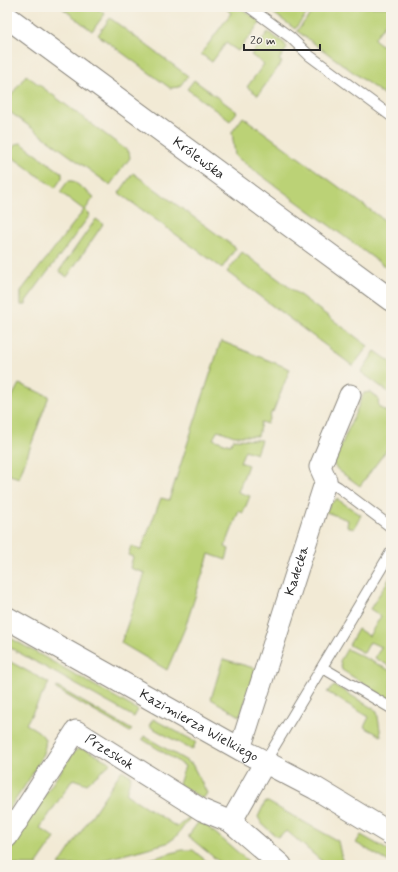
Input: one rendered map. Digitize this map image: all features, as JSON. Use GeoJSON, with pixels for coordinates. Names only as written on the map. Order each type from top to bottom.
{"type":"FeatureCollection","features":[{"type":"Feature","properties":{"kind":"street","name":"Królewska"},"geometry":{"type":"LineString","coordinates":[[7,17],[391,300]]}},
{"type":"Feature","properties":{"kind":"street","name":"Kadecka"},"geometry":{"type":"LineString","coordinates":[[240,749],[326,480],[320,467],[350,395]]}},
{"type":"Feature","properties":{"kind":"street","name":"Kazimierza Wielkiego"},"geometry":{"type":"LineString","coordinates":[[7,618],[240,749],[326,794],[391,834]]}},
{"type":"Feature","properties":{"kind":"street","name":"Przeskok"},"geometry":{"type":"LineString","coordinates":[[7,837],[76,732],[202,810],[231,822],[281,865]]}},
{"type":"Feature","properties":{"kind":"street"},"geometry":{"type":"LineString","coordinates":[[231,822],[265,762]]}},
{"type":"Feature","properties":{"kind":"lane"},"geometry":{"type":"LineString","coordinates":[[250,7],[290,37],[310,56],[391,116]]}},
{"type":"Feature","properties":{"kind":"lane"},"geometry":{"type":"LineString","coordinates":[[326,480],[338,487],[391,528]]}},
{"type":"Feature","properties":{"kind":"lane"},"geometry":{"type":"LineString","coordinates":[[265,762],[323,668],[391,552]]}},
{"type":"Feature","properties":{"kind":"lane"},"geometry":{"type":"LineString","coordinates":[[323,668],[391,708]]}},
{"type":"Feature","properties":{"kind":"green space"},"geometry":{"type":"Polygon","coordinates":[[[61,7],[95,7],[105,14],[92,31],[61,7]]]}},
{"type":"Feature","properties":{"kind":"green space"},"geometry":{"type":"Polygon","coordinates":[[[224,7],[239,7],[261,22],[238,51],[226,43],[212,62],[201,54],[231,13],[224,7]]]}},
{"type":"Feature","properties":{"kind":"green space"},"geometry":{"type":"Polygon","coordinates":[[[265,7],[312,7],[295,29],[265,7]]]}},
{"type":"Feature","properties":{"kind":"green space"},"geometry":{"type":"Polygon","coordinates":[[[316,7],[391,7],[391,16],[374,39],[391,52],[391,100],[297,31],[316,7]]]}},
{"type":"Feature","properties":{"kind":"green space"},"geometry":{"type":"Polygon","coordinates":[[[110,18],[188,76],[179,87],[170,88],[98,35],[110,18]]]}},
{"type":"Feature","properties":{"kind":"green space"},"geometry":{"type":"Polygon","coordinates":[[[268,32],[284,43],[287,48],[279,60],[282,62],[258,95],[247,87],[264,64],[251,55],[268,32]]]}},
{"type":"Feature","properties":{"kind":"green space"},"geometry":{"type":"Polygon","coordinates":[[[26,75],[129,152],[130,158],[110,185],[7,110],[7,101],[26,75]]]}},
{"type":"Feature","properties":{"kind":"green space"},"geometry":{"type":"Polygon","coordinates":[[[194,80],[237,112],[230,121],[187,89],[194,80]]]}},
{"type":"Feature","properties":{"kind":"green space"},"geometry":{"type":"Polygon","coordinates":[[[243,117],[391,225],[391,271],[235,156],[232,132],[243,117]]]}},
{"type":"Feature","properties":{"kind":"green space"},"geometry":{"type":"Polygon","coordinates":[[[21,143],[62,173],[62,178],[55,188],[8,154],[16,144],[21,143]]]}},
{"type":"Feature","properties":{"kind":"green space"},"geometry":{"type":"Polygon","coordinates":[[[133,173],[236,248],[222,268],[119,193],[133,173]]]}},
{"type":"Feature","properties":{"kind":"green space"},"geometry":{"type":"Polygon","coordinates":[[[68,181],[73,181],[94,197],[85,210],[90,215],[26,301],[26,305],[21,305],[21,291],[84,210],[60,192],[68,181]]]}},
{"type":"Feature","properties":{"kind":"green space"},"geometry":{"type":"Polygon","coordinates":[[[96,219],[103,224],[67,277],[59,271],[96,219]]]}},
{"type":"Feature","properties":{"kind":"green space"},"geometry":{"type":"Polygon","coordinates":[[[242,252],[368,346],[353,366],[227,272],[242,252]]]}},
{"type":"Feature","properties":{"kind":"green space"},"geometry":{"type":"Polygon","coordinates":[[[221,341],[290,369],[267,424],[261,422],[258,436],[234,436],[218,430],[213,439],[230,445],[233,439],[261,440],[256,454],[245,450],[240,462],[248,465],[238,492],[250,496],[243,513],[239,511],[225,547],[229,549],[226,560],[209,554],[185,628],[167,670],[121,643],[145,573],[130,568],[133,557],[128,555],[131,546],[141,550],[161,498],[169,500],[221,341]]]}},
{"type":"Feature","properties":{"kind":"green space"},"geometry":{"type":"Polygon","coordinates":[[[375,351],[391,362],[391,394],[361,372],[375,351]]]}},
{"type":"Feature","properties":{"kind":"green space"},"geometry":{"type":"Polygon","coordinates":[[[19,384],[49,396],[19,478],[7,474],[7,406],[19,384]]]}},
{"type":"Feature","properties":{"kind":"green space"},"geometry":{"type":"Polygon","coordinates":[[[370,392],[378,398],[379,407],[391,415],[391,444],[360,486],[339,471],[333,464],[364,393],[370,392]]]}},
{"type":"Feature","properties":{"kind":"green space"},"geometry":{"type":"Polygon","coordinates":[[[337,499],[361,515],[354,529],[347,526],[348,520],[326,512],[330,504],[337,499]]]}},
{"type":"Feature","properties":{"kind":"green space"},"geometry":{"type":"Polygon","coordinates":[[[391,576],[391,667],[375,658],[381,647],[370,642],[364,653],[349,645],[358,629],[369,636],[381,616],[370,609],[391,576]]]}},
{"type":"Feature","properties":{"kind":"green space"},"geometry":{"type":"Polygon","coordinates":[[[7,636],[138,710],[134,717],[7,646],[7,636]]]}},
{"type":"Feature","properties":{"kind":"green space"},"geometry":{"type":"Polygon","coordinates":[[[347,649],[391,671],[391,701],[342,670],[340,661],[347,649]]]}},
{"type":"Feature","properties":{"kind":"green space"},"geometry":{"type":"Polygon","coordinates":[[[223,659],[257,669],[240,716],[211,699],[223,659]]]}},
{"type":"Feature","properties":{"kind":"green space"},"geometry":{"type":"Polygon","coordinates":[[[7,660],[49,683],[26,724],[37,730],[42,735],[45,740],[45,747],[37,766],[7,812],[7,660]]]}},
{"type":"Feature","properties":{"kind":"green space"},"geometry":{"type":"Polygon","coordinates":[[[334,686],[377,711],[381,736],[364,727],[369,717],[327,692],[334,686]]]}},
{"type":"Feature","properties":{"kind":"green space"},"geometry":{"type":"Polygon","coordinates":[[[57,687],[132,730],[130,732],[56,689],[57,687]]]}},
{"type":"Feature","properties":{"kind":"green space"},"geometry":{"type":"Polygon","coordinates":[[[153,719],[196,742],[192,750],[149,726],[153,719]]]}},
{"type":"Feature","properties":{"kind":"green space"},"geometry":{"type":"Polygon","coordinates":[[[144,736],[192,764],[207,793],[203,799],[179,784],[185,766],[142,739],[144,736]]]}},
{"type":"Feature","properties":{"kind":"green space"},"geometry":{"type":"Polygon","coordinates":[[[78,749],[85,749],[111,763],[87,784],[73,779],[40,828],[55,838],[37,864],[38,865],[7,865],[7,850],[74,752],[78,749]]]}},
{"type":"Feature","properties":{"kind":"green space"},"geometry":{"type":"Polygon","coordinates":[[[122,770],[131,776],[126,794],[177,827],[192,815],[176,837],[167,843],[107,859],[93,865],[59,865],[122,770]]]}},
{"type":"Feature","properties":{"kind":"green space"},"geometry":{"type":"Polygon","coordinates":[[[265,802],[268,802],[338,841],[343,865],[326,865],[287,831],[277,837],[262,824],[258,817],[265,802]]]}},
{"type":"Feature","properties":{"kind":"green space"},"geometry":{"type":"Polygon","coordinates":[[[200,820],[248,861],[246,865],[223,865],[188,836],[200,820]]]}},
{"type":"Feature","properties":{"kind":"green space"},"geometry":{"type":"Polygon","coordinates":[[[361,835],[391,852],[391,863],[356,843],[361,835]]]}},
{"type":"Feature","properties":{"kind":"green space"},"geometry":{"type":"Polygon","coordinates":[[[182,850],[193,850],[211,865],[129,865],[182,850]]]}}]}
